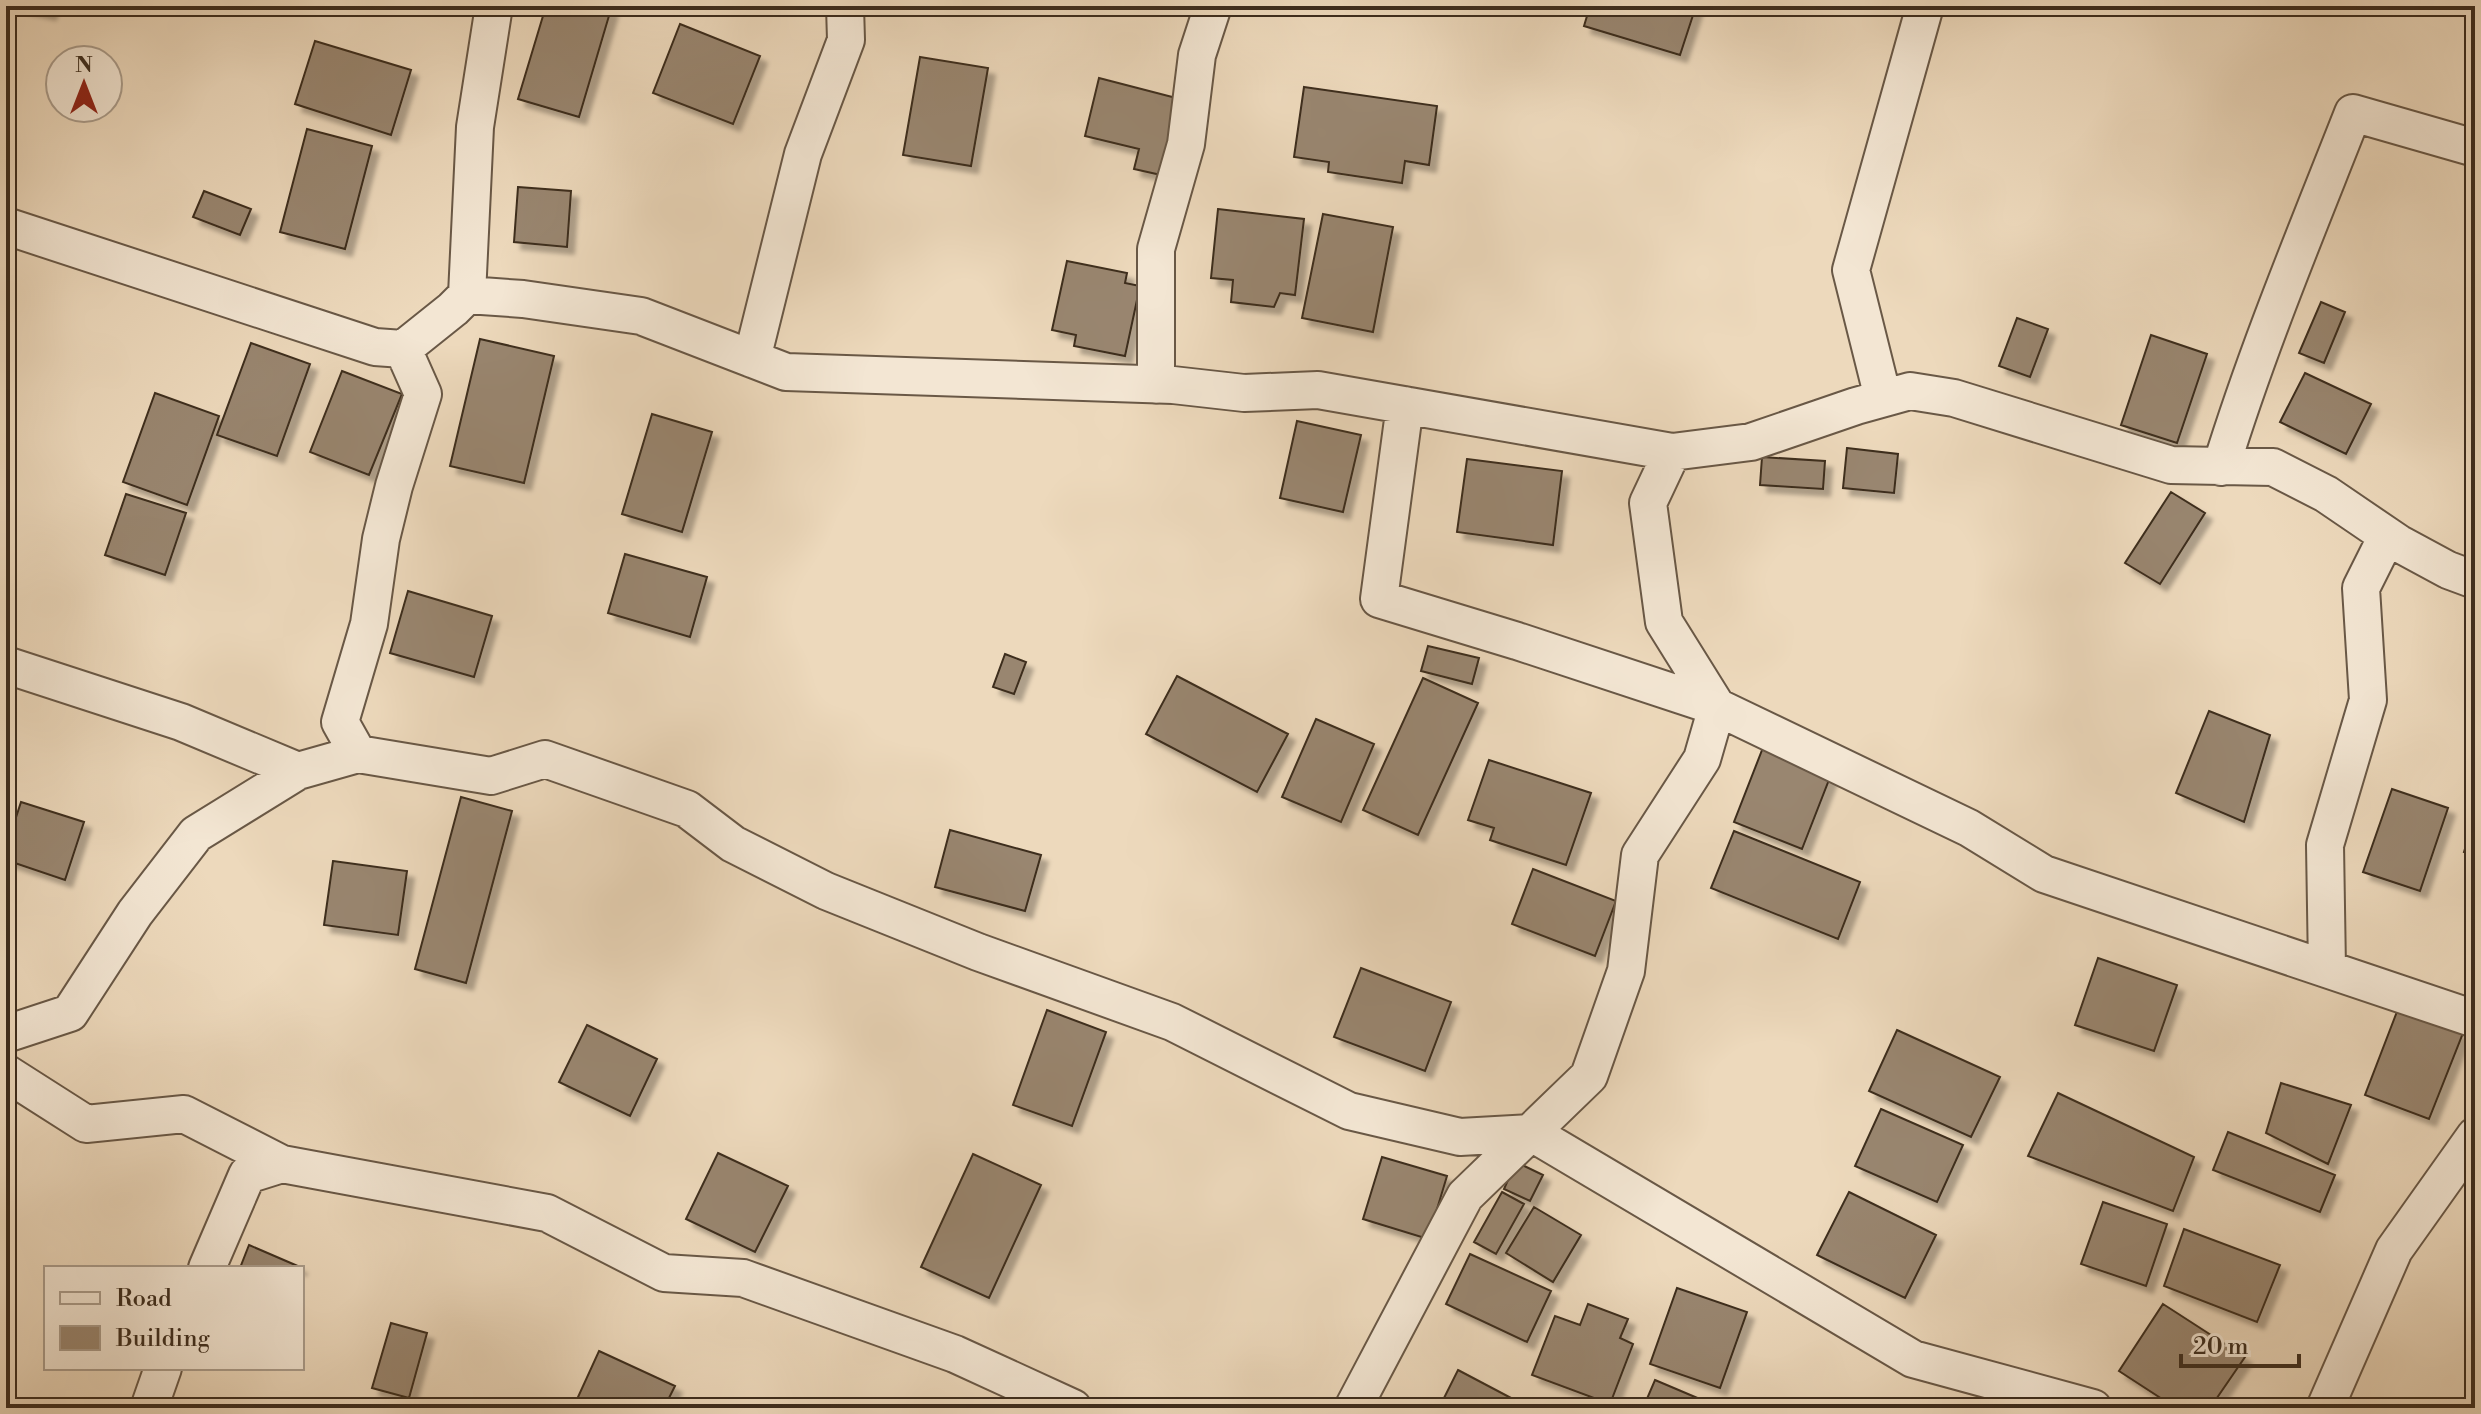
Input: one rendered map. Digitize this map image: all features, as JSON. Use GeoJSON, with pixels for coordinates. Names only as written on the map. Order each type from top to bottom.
{"type":"FeatureCollection","features":[{"type":"Feature","properties":{"kind":"street"},"geometry":{"type":"LineString","coordinates":[[6,226],[375,347],[403,349],[467,295],[475,127],[494,6]]}},
{"type":"Feature","properties":{"kind":"street"},"geometry":{"type":"LineString","coordinates":[[752,359],[803,154],[846,40],[845,6]]}},
{"type":"Feature","properties":{"kind":"street"},"geometry":{"type":"LineString","coordinates":[[1156,385],[1156,249],[1186,144],[1197,55],[1213,6]]}},
{"type":"Feature","properties":{"kind":"street"},"geometry":{"type":"LineString","coordinates":[[1883,398],[1851,270],[1925,6]]}},
{"type":"Feature","properties":{"kind":"street"},"geometry":{"type":"LineString","coordinates":[[2221,467],[2283,291],[2353,113],[2475,148]]}},
{"type":"Feature","properties":{"kind":"street"},"geometry":{"type":"LineString","coordinates":[[467,295],[523,299],[641,316],[786,372],[1156,385],[1244,393],[1318,390],[1672,452],[1751,442],[1910,391],[1954,398],[2171,465],[2273,467],[2326,494],[2387,536],[2448,570],[2475,580]]}},
{"type":"Feature","properties":{"kind":"street"},"geometry":{"type":"LineString","coordinates":[[358,754],[340,722],[369,624],[381,539],[391,499],[423,394],[403,349]]}},
{"type":"Feature","properties":{"kind":"street"},"geometry":{"type":"LineString","coordinates":[[1405,405],[1379,599],[1717,707],[1969,828],[2044,874],[2475,1019]]}},
{"type":"Feature","properties":{"kind":"street"},"geometry":{"type":"LineString","coordinates":[[1353,1408],[1465,1196],[1589,1076],[1626,971],[1640,855],[1702,759],[1717,707],[1664,622],[1648,503],[1672,452]]}},
{"type":"Feature","properties":{"kind":"street"},"geometry":{"type":"LineString","coordinates":[[2327,969],[2325,845],[2368,700],[2361,588],[2387,536]]}},
{"type":"Feature","properties":{"kind":"street"},"geometry":{"type":"LineString","coordinates":[[6,665],[181,722],[298,771]]}},
{"type":"Feature","properties":{"kind":"street"},"geometry":{"type":"LineString","coordinates":[[6,1034],[70,1013],[135,913],[196,834],[298,771],[358,754],[491,776],[545,759],[687,809],[733,844],[826,891],[978,952],[1172,1022],[1349,1111],[1460,1137],[1532,1133],[1913,1359],[2093,1408]]}},
{"type":"Feature","properties":{"kind":"street"},"geometry":{"type":"LineString","coordinates":[[6,1073],[86,1124],[184,1114],[282,1164],[547,1213],[664,1273],[743,1278],[955,1354],[1073,1408]]}},
{"type":"Feature","properties":{"kind":"street"},"geometry":{"type":"LineString","coordinates":[[2325,1408],[2394,1250],[2475,1136]]}},
{"type":"Feature","properties":{"kind":"street"},"geometry":{"type":"LineString","coordinates":[[208,1266],[247,1175],[282,1164]]}},
{"type":"Feature","properties":{"kind":"street"},"geometry":{"type":"LineString","coordinates":[[149,1408],[162,1370]]}},
{"type":"Feature","properties":{"kind":"building"},"geometry":{"type":"Polygon","coordinates":[[[19,6],[51,6],[49,13],[19,6]]]}},
{"type":"Feature","properties":{"kind":"building"},"geometry":{"type":"Polygon","coordinates":[[[546,6],[599,6],[611,9],[579,117],[518,99],[546,6]]]}},
{"type":"Feature","properties":{"kind":"building"},"geometry":{"type":"Polygon","coordinates":[[[1590,6],[1696,6],[1680,55],[1584,26],[1590,6]]]}},
{"type":"Feature","properties":{"kind":"building"},"geometry":{"type":"Polygon","coordinates":[[[680,24],[760,56],[733,124],[653,93],[680,24]]]}},
{"type":"Feature","properties":{"kind":"building"},"geometry":{"type":"Polygon","coordinates":[[[315,41],[411,70],[391,135],[295,104],[315,41]]]}},
{"type":"Feature","properties":{"kind":"building"},"geometry":{"type":"Polygon","coordinates":[[[920,57],[988,68],[971,166],[903,155],[920,57]]]}},
{"type":"Feature","properties":{"kind":"building"},"geometry":{"type":"Polygon","coordinates":[[[1099,78],[1180,99],[1161,175],[1134,169],[1139,149],[1085,136],[1099,78]]]}},
{"type":"Feature","properties":{"kind":"building"},"geometry":{"type":"Polygon","coordinates":[[[1304,87],[1437,106],[1429,165],[1405,161],[1402,183],[1328,172],[1329,162],[1294,157],[1304,87]]]}},
{"type":"Feature","properties":{"kind":"building"},"geometry":{"type":"Polygon","coordinates":[[[307,129],[372,146],[345,249],[280,232],[307,129]]]}},
{"type":"Feature","properties":{"kind":"building"},"geometry":{"type":"Polygon","coordinates":[[[518,187],[571,191],[567,247],[514,242],[518,187]]]}},
{"type":"Feature","properties":{"kind":"building"},"geometry":{"type":"Polygon","coordinates":[[[204,191],[251,209],[240,235],[193,217],[204,191]]]}},
{"type":"Feature","properties":{"kind":"building"},"geometry":{"type":"Polygon","coordinates":[[[1218,209],[1304,219],[1295,295],[1280,293],[1274,307],[1231,302],[1233,280],[1211,278],[1218,209]]]}},
{"type":"Feature","properties":{"kind":"building"},"geometry":{"type":"Polygon","coordinates":[[[1323,214],[1393,227],[1373,332],[1302,318],[1323,214]]]}},
{"type":"Feature","properties":{"kind":"building"},"geometry":{"type":"Polygon","coordinates":[[[1067,261],[1127,273],[1125,283],[1140,286],[1125,356],[1074,346],[1076,335],[1052,330],[1067,261]]]}},
{"type":"Feature","properties":{"kind":"building"},"geometry":{"type":"Polygon","coordinates":[[[2321,302],[2345,312],[2324,363],[2299,353],[2321,302]]]}},
{"type":"Feature","properties":{"kind":"building"},"geometry":{"type":"Polygon","coordinates":[[[2017,318],[2048,329],[2030,377],[1999,366],[2017,318]]]}},
{"type":"Feature","properties":{"kind":"building"},"geometry":{"type":"Polygon","coordinates":[[[2151,335],[2207,354],[2177,443],[2121,425],[2151,335]]]}},
{"type":"Feature","properties":{"kind":"building"},"geometry":{"type":"Polygon","coordinates":[[[480,339],[554,356],[524,483],[450,466],[480,339]]]}},
{"type":"Feature","properties":{"kind":"building"},"geometry":{"type":"Polygon","coordinates":[[[251,343],[310,364],[277,456],[217,435],[251,343]]]}},
{"type":"Feature","properties":{"kind":"building"},"geometry":{"type":"Polygon","coordinates":[[[342,371],[402,394],[369,475],[310,452],[342,371]]]}},
{"type":"Feature","properties":{"kind":"building"},"geometry":{"type":"Polygon","coordinates":[[[2305,373],[2371,404],[2346,454],[2280,422],[2305,373]]]}},
{"type":"Feature","properties":{"kind":"building"},"geometry":{"type":"Polygon","coordinates":[[[155,393],[219,416],[187,505],[123,482],[155,393]]]}},
{"type":"Feature","properties":{"kind":"building"},"geometry":{"type":"Polygon","coordinates":[[[652,414],[712,432],[682,532],[622,514],[652,414]]]}},
{"type":"Feature","properties":{"kind":"building"},"geometry":{"type":"Polygon","coordinates":[[[1297,421],[1361,435],[1343,512],[1280,498],[1297,421]]]}},
{"type":"Feature","properties":{"kind":"building"},"geometry":{"type":"Polygon","coordinates":[[[1847,448],[1898,454],[1894,493],[1843,488],[1847,448]]]}},
{"type":"Feature","properties":{"kind":"building"},"geometry":{"type":"Polygon","coordinates":[[[1762,457],[1825,461],[1823,489],[1760,485],[1762,457]]]}},
{"type":"Feature","properties":{"kind":"building"},"geometry":{"type":"Polygon","coordinates":[[[1467,459],[1562,471],[1553,545],[1457,532],[1467,459]]]}},
{"type":"Feature","properties":{"kind":"building"},"geometry":{"type":"Polygon","coordinates":[[[2171,492],[2205,513],[2160,584],[2125,563],[2171,492]]]}},
{"type":"Feature","properties":{"kind":"building"},"geometry":{"type":"Polygon","coordinates":[[[126,494],[186,513],[165,575],[105,555],[126,494]]]}},
{"type":"Feature","properties":{"kind":"building"},"geometry":{"type":"Polygon","coordinates":[[[625,554],[707,577],[690,637],[608,613],[625,554]]]}},
{"type":"Feature","properties":{"kind":"building"},"geometry":{"type":"Polygon","coordinates":[[[408,591],[492,616],[474,677],[390,653],[408,591]]]}},
{"type":"Feature","properties":{"kind":"building"},"geometry":{"type":"Polygon","coordinates":[[[1428,646],[1479,658],[1472,684],[1421,671],[1428,646]]]}},
{"type":"Feature","properties":{"kind":"building"},"geometry":{"type":"Polygon","coordinates":[[[1005,654],[1026,662],[1014,694],[993,687],[1005,654]]]}},
{"type":"Feature","properties":{"kind":"building"},"geometry":{"type":"Polygon","coordinates":[[[1177,676],[1288,734],[1257,792],[1146,734],[1177,676]]]}},
{"type":"Feature","properties":{"kind":"building"},"geometry":{"type":"Polygon","coordinates":[[[1423,678],[1478,703],[1418,835],[1363,810],[1423,678]]]}},
{"type":"Feature","properties":{"kind":"building"},"geometry":{"type":"Polygon","coordinates":[[[2209,711],[2270,735],[2244,822],[2176,793],[2209,711]]]}},
{"type":"Feature","properties":{"kind":"building"},"geometry":{"type":"Polygon","coordinates":[[[1316,719],[1374,744],[1341,822],[1282,797],[1316,719]]]}},
{"type":"Feature","properties":{"kind":"building"},"geometry":{"type":"Polygon","coordinates":[[[1764,745],[1832,772],[1802,849],[1734,822],[1764,745]]]}},
{"type":"Feature","properties":{"kind":"building"},"geometry":{"type":"Polygon","coordinates":[[[1489,760],[1591,793],[1566,865],[1490,840],[1494,828],[1468,820],[1489,760]]]}},
{"type":"Feature","properties":{"kind":"building"},"geometry":{"type":"Polygon","coordinates":[[[2392,789],[2448,808],[2420,891],[2363,872],[2392,789]]]}},
{"type":"Feature","properties":{"kind":"building"},"geometry":{"type":"Polygon","coordinates":[[[461,797],[512,811],[466,983],[415,969],[461,797]]]}},
{"type":"Feature","properties":{"kind":"building"},"geometry":{"type":"Polygon","coordinates":[[[21,802],[84,822],[65,880],[6,860],[6,848],[21,802]]]}},
{"type":"Feature","properties":{"kind":"building"},"geometry":{"type":"Polygon","coordinates":[[[2475,816],[2475,855],[2464,852],[2475,816]]]}},
{"type":"Feature","properties":{"kind":"building"},"geometry":{"type":"Polygon","coordinates":[[[950,830],[1041,855],[1025,911],[935,887],[950,830]]]}},
{"type":"Feature","properties":{"kind":"building"},"geometry":{"type":"Polygon","coordinates":[[[1734,831],[1860,882],[1838,939],[1711,888],[1734,831]]]}},
{"type":"Feature","properties":{"kind":"building"},"geometry":{"type":"Polygon","coordinates":[[[333,861],[407,871],[398,935],[324,925],[333,861]]]}},
{"type":"Feature","properties":{"kind":"building"},"geometry":{"type":"Polygon","coordinates":[[[1533,869],[1616,901],[1595,956],[1512,924],[1533,869]]]}},
{"type":"Feature","properties":{"kind":"building"},"geometry":{"type":"Polygon","coordinates":[[[2098,958],[2177,985],[2154,1051],[2075,1025],[2098,958]]]}},
{"type":"Feature","properties":{"kind":"building"},"geometry":{"type":"Polygon","coordinates":[[[1361,968],[1451,1002],[1425,1071],[1334,1037],[1361,968]]]}},
{"type":"Feature","properties":{"kind":"building"},"geometry":{"type":"Polygon","coordinates":[[[2398,1009],[2463,1033],[2429,1119],[2365,1095],[2398,1009]]]}},
{"type":"Feature","properties":{"kind":"building"},"geometry":{"type":"Polygon","coordinates":[[[1047,1010],[1106,1032],[1072,1126],[1013,1105],[1047,1010]]]}},
{"type":"Feature","properties":{"kind":"building"},"geometry":{"type":"Polygon","coordinates":[[[587,1025],[657,1059],[630,1116],[559,1082],[587,1025]]]}},
{"type":"Feature","properties":{"kind":"building"},"geometry":{"type":"Polygon","coordinates":[[[1897,1030],[2000,1077],[1971,1137],[1869,1091],[1897,1030]]]}},
{"type":"Feature","properties":{"kind":"building"},"geometry":{"type":"Polygon","coordinates":[[[2281,1083],[2351,1105],[2328,1164],[2266,1133],[2281,1083]]]}},
{"type":"Feature","properties":{"kind":"building"},"geometry":{"type":"Polygon","coordinates":[[[2058,1093],[2194,1157],[2173,1211],[2028,1156],[2058,1093]]]}},
{"type":"Feature","properties":{"kind":"building"},"geometry":{"type":"Polygon","coordinates":[[[1881,1109],[1963,1145],[1937,1202],[1855,1166],[1881,1109]]]}},
{"type":"Feature","properties":{"kind":"building"},"geometry":{"type":"Polygon","coordinates":[[[2228,1132],[2335,1175],[2320,1212],[2213,1170],[2228,1132]]]}},
{"type":"Feature","properties":{"kind":"building"},"geometry":{"type":"Polygon","coordinates":[[[718,1153],[788,1186],[755,1252],[686,1219],[718,1153]]]}},
{"type":"Feature","properties":{"kind":"building"},"geometry":{"type":"Polygon","coordinates":[[[973,1154],[1041,1185],[989,1298],[921,1267],[973,1154]]]}},
{"type":"Feature","properties":{"kind":"building"},"geometry":{"type":"Polygon","coordinates":[[[1382,1157],[1447,1176],[1428,1239],[1363,1219],[1382,1157]]]}},
{"type":"Feature","properties":{"kind":"building"},"geometry":{"type":"Polygon","coordinates":[[[1516,1162],[1543,1175],[1530,1201],[1504,1189],[1516,1162]]]}},
{"type":"Feature","properties":{"kind":"building"},"geometry":{"type":"Polygon","coordinates":[[[1502,1192],[1524,1204],[1496,1254],[1474,1242],[1502,1192]]]}},
{"type":"Feature","properties":{"kind":"building"},"geometry":{"type":"Polygon","coordinates":[[[1849,1192],[1936,1235],[1905,1298],[1817,1255],[1849,1192]]]}},
{"type":"Feature","properties":{"kind":"building"},"geometry":{"type":"Polygon","coordinates":[[[2103,1202],[2167,1224],[2146,1286],[2081,1264],[2103,1202]]]}},
{"type":"Feature","properties":{"kind":"building"},"geometry":{"type":"Polygon","coordinates":[[[1534,1207],[1581,1235],[1553,1282],[1506,1253],[1534,1207]]]}},
{"type":"Feature","properties":{"kind":"building"},"geometry":{"type":"Polygon","coordinates":[[[2184,1229],[2280,1265],[2257,1322],[2164,1286],[2184,1229]]]}},
{"type":"Feature","properties":{"kind":"building"},"geometry":{"type":"Polygon","coordinates":[[[249,1245],[298,1266],[241,1266],[249,1245]]]}},
{"type":"Feature","properties":{"kind":"building"},"geometry":{"type":"Polygon","coordinates":[[[1470,1254],[1551,1291],[1527,1342],[1446,1304],[1470,1254]]]}},
{"type":"Feature","properties":{"kind":"building"},"geometry":{"type":"Polygon","coordinates":[[[1677,1288],[1747,1312],[1720,1388],[1650,1364],[1677,1288]]]}},
{"type":"Feature","properties":{"kind":"building"},"geometry":{"type":"Polygon","coordinates":[[[1588,1304],[1628,1319],[1620,1338],[1633,1344],[1610,1404],[1532,1375],[1555,1316],[1580,1325],[1588,1304]]]}},
{"type":"Feature","properties":{"kind":"building"},"geometry":{"type":"Polygon","coordinates":[[[2163,1304],[2245,1357],[2210,1408],[2176,1408],[2119,1371],[2163,1304]]]}},
{"type":"Feature","properties":{"kind":"building"},"geometry":{"type":"Polygon","coordinates":[[[391,1323],[427,1333],[409,1398],[372,1388],[391,1323]]]}},
{"type":"Feature","properties":{"kind":"building"},"geometry":{"type":"Polygon","coordinates":[[[599,1351],[675,1386],[664,1408],[573,1408],[599,1351]]]}},
{"type":"Feature","properties":{"kind":"building"},"geometry":{"type":"Polygon","coordinates":[[[1458,1370],[1513,1399],[1509,1408],[1439,1408],[1458,1370]]]}},
{"type":"Feature","properties":{"kind":"building"},"geometry":{"type":"Polygon","coordinates":[[[1655,1380],[1721,1408],[1643,1408],[1655,1380]]]}}]}
